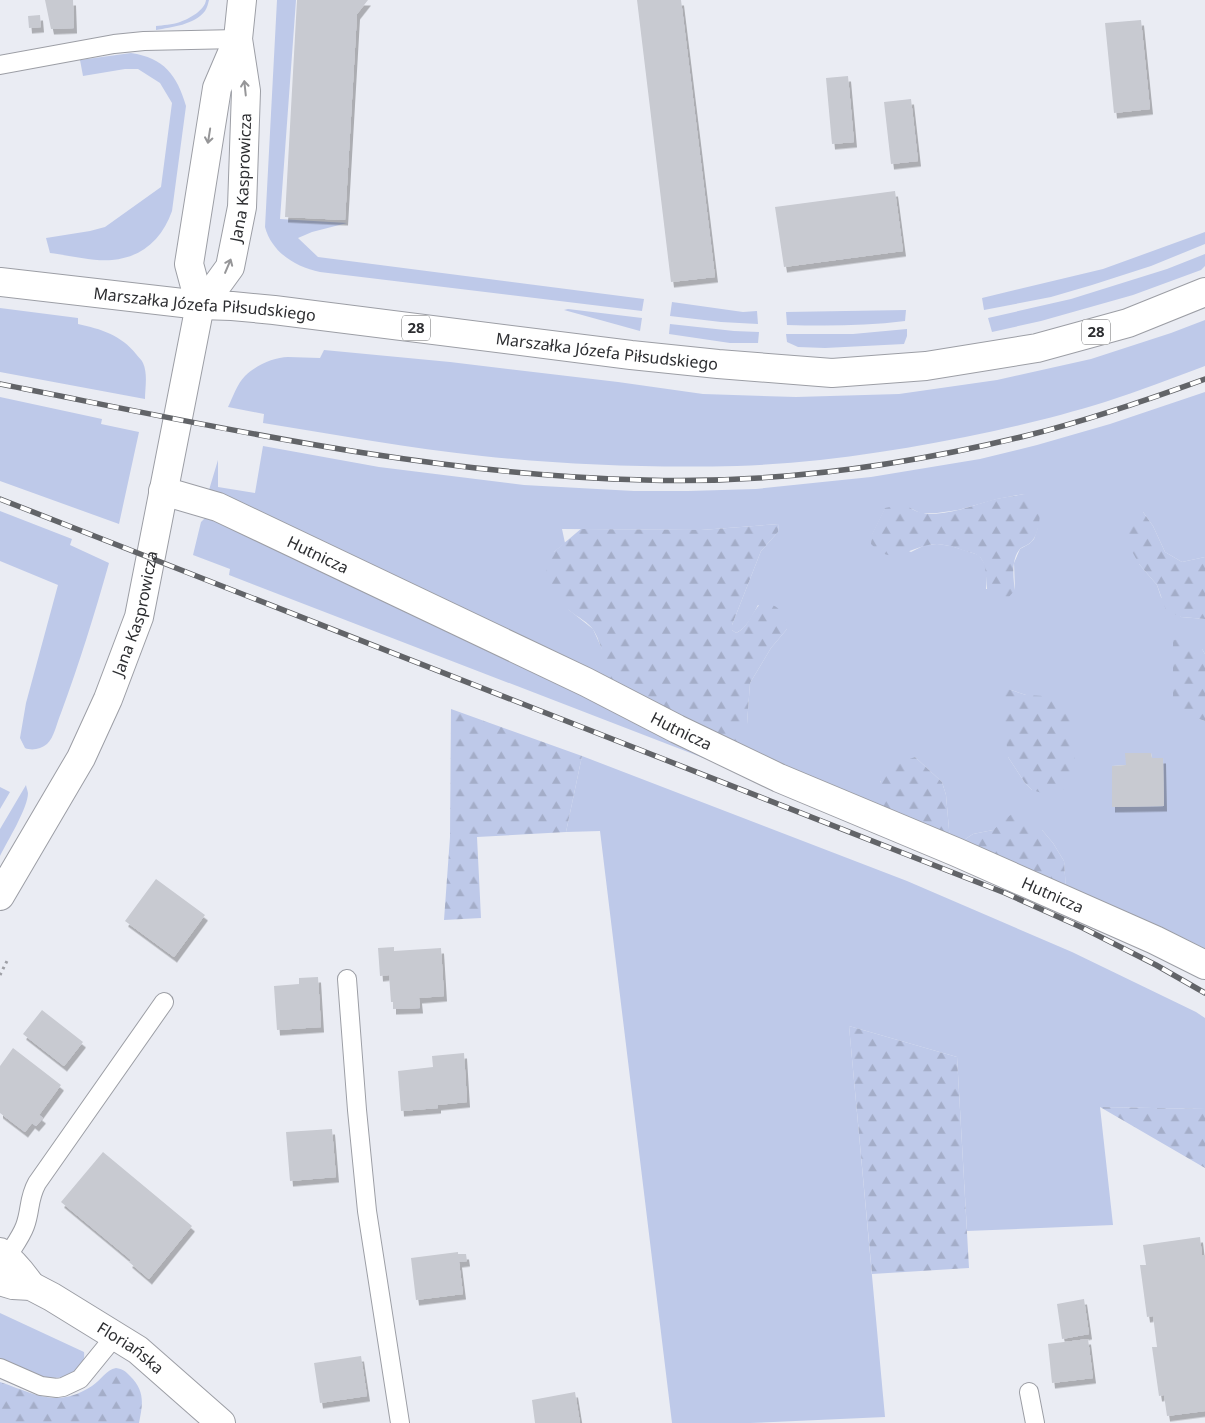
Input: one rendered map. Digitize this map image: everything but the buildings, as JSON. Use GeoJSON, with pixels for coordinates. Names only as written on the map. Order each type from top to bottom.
{"type":"FeatureCollection","features":[{"type":"Feature","properties":{"kind":"street","name":"Jana Kasprowicza"},"geometry":{"type":"LineString","coordinates":[[200,305],[230,267],[242,207],[246,92],[238,40],[242,0]]}},
{"type":"Feature","properties":{"kind":"street","name":"Jana Kasprowicza"},"geometry":{"type":"LineString","coordinates":[[0,896],[81,758],[108,699],[139,617],[200,305],[190,264],[217,88],[238,40]]}},
{"type":"Feature","properties":{"kind":"street","name":"Marszałka Józefa Piłsudskiego"},"geometry":{"type":"LineString","coordinates":[[0,282],[200,305],[284,311],[638,356],[832,373],[926,366],[1037,348],[1128,323],[1205,292]]}},
{"type":"Feature","properties":{"kind":"street","name":"Hutnicza"},"geometry":{"type":"LineString","coordinates":[[163,491],[218,507],[586,682],[677,730],[779,778],[1020,880],[1155,940],[1205,965]]}},
{"type":"Feature","properties":{"kind":"street","name":"Floriańska"},"geometry":{"type":"LineString","coordinates":[[2,1263],[13,1285],[31,1286],[138,1350],[221,1423]]}},
{"type":"Feature","properties":{"kind":"lane"},"geometry":{"type":"LineString","coordinates":[[0,65],[114,44],[152,41],[238,40]]}},
{"type":"Feature","properties":{"kind":"lane"},"geometry":{"type":"LineString","coordinates":[[347,979],[356,1110],[367,1211],[400,1423]]}},
{"type":"Feature","properties":{"kind":"lane"},"geometry":{"type":"LineString","coordinates":[[2,1263],[25,1227],[32,1192],[37,1183],[164,1002]]}},
{"type":"Feature","properties":{"kind":"lane"},"geometry":{"type":"LineString","coordinates":[[0,1368],[41,1386],[64,1387],[80,1379],[115,1336]]}},
{"type":"Feature","properties":{"kind":"lane"},"geometry":{"type":"LineString","coordinates":[[1029,1392],[1035,1423]]}},
{"type":"Feature","properties":{"kind":"path"},"geometry":{"type":"LineString","coordinates":[[0,975],[8,959]]}},
{"type":"Feature","properties":{"kind":"green space"},"geometry":{"type":"Polygon","coordinates":[[[206,0],[209,0],[206,10],[195,19],[182,25],[156,30],[156,26],[184,21],[200,11],[206,0]]]}},
{"type":"Feature","properties":{"kind":"green space"},"geometry":{"type":"Polygon","coordinates":[[[277,0],[296,0],[280,219],[347,223],[312,232],[298,238],[318,257],[644,299],[642,311],[320,272],[302,267],[286,257],[273,244],[265,227],[277,0]]]}},
{"type":"Feature","properties":{"kind":"green space"},"geometry":{"type":"Polygon","coordinates":[[[131,53],[152,59],[168,70],[178,85],[186,106],[172,211],[168,221],[150,245],[142,251],[123,258],[112,260],[90,259],[50,253],[46,238],[105,227],[161,187],[172,103],[160,83],[138,69],[125,69],[83,76],[80,60],[131,53]]]}},
{"type":"Feature","properties":{"kind":"green space"},"geometry":{"type":"Polygon","coordinates":[[[1205,232],[1205,244],[1151,266],[1051,297],[984,310],[982,298],[1103,269],[1205,232]]]}},
{"type":"Feature","properties":{"kind":"green space"},"geometry":{"type":"Polygon","coordinates":[[[1205,254],[1205,266],[1201,270],[1133,295],[1041,321],[992,332],[988,318],[1071,299],[1167,269],[1205,254]]]}},
{"type":"Feature","properties":{"kind":"green space"},"geometry":{"type":"Polygon","coordinates":[[[672,302],[743,312],[757,311],[758,324],[670,316],[672,302]]]}},
{"type":"Feature","properties":{"kind":"green space"},"geometry":{"type":"Polygon","coordinates":[[[0,308],[78,318],[78,324],[95,328],[117,337],[130,347],[145,367],[145,399],[0,372],[0,308]]]}},
{"type":"Feature","properties":{"kind":"green space"},"geometry":{"type":"Polygon","coordinates":[[[564,310],[642,318],[640,331],[564,310]]]}},
{"type":"Feature","properties":{"kind":"green space"},"geometry":{"type":"Polygon","coordinates":[[[906,310],[905,321],[816,326],[787,325],[786,312],[906,310]]]}},
{"type":"Feature","properties":{"kind":"green space"},"geometry":{"type":"Polygon","coordinates":[[[1205,320],[1205,366],[1105,402],[1036,421],[930,444],[801,462],[673,467],[577,464],[482,456],[372,441],[263,423],[264,414],[228,407],[242,379],[259,366],[283,357],[320,358],[324,350],[450,362],[703,394],[796,397],[899,394],[997,380],[1091,359],[1205,320]]]}},
{"type":"Feature","properties":{"kind":"green space"},"geometry":{"type":"Polygon","coordinates":[[[670,324],[759,332],[758,343],[730,343],[669,334],[670,324]]]}},
{"type":"Feature","properties":{"kind":"green space"},"geometry":{"type":"Polygon","coordinates":[[[907,329],[904,344],[825,348],[798,347],[787,342],[786,334],[853,334],[907,329]]]}},
{"type":"Feature","properties":{"kind":"green space"},"geometry":{"type":"Polygon","coordinates":[[[1205,392],[1205,557],[1182,562],[1165,552],[1153,526],[1143,512],[1139,564],[1157,585],[1161,597],[1181,617],[1205,619],[1205,654],[1202,649],[1187,719],[1205,721],[1205,956],[1066,890],[1064,861],[1042,830],[993,830],[973,834],[958,844],[950,841],[946,795],[942,782],[915,757],[886,774],[880,782],[882,812],[211,493],[209,490],[218,460],[218,487],[255,493],[263,446],[379,467],[524,485],[634,491],[688,491],[756,489],[871,477],[980,459],[1110,424],[1205,392]],[[1024,494],[997,499],[958,510],[937,513],[920,513],[910,508],[885,509],[872,535],[911,552],[925,545],[937,544],[951,546],[979,555],[986,566],[986,589],[1015,590],[1014,563],[1020,549],[1034,539],[1038,527],[1024,494]],[[779,524],[701,530],[562,529],[565,543],[554,552],[569,610],[593,629],[602,649],[747,724],[750,683],[771,648],[787,629],[758,605],[749,621],[740,631],[736,633],[732,630],[732,625],[761,551],[778,532],[779,524]],[[1011,690],[1008,757],[1025,783],[1032,790],[1026,695],[1011,690]],[[1126,753],[1126,765],[1112,766],[1112,807],[1164,806],[1163,758],[1152,758],[1151,753],[1126,753]]]}},
{"type":"Feature","properties":{"kind":"green space"},"geometry":{"type":"Polygon","coordinates":[[[0,397],[102,419],[101,424],[139,432],[119,524],[0,481],[0,397]]]}},
{"type":"Feature","properties":{"kind":"green space"},"geometry":{"type":"Polygon","coordinates":[[[1024,494],[1034,498],[1040,505],[1039,524],[1034,538],[1018,552],[1014,562],[1013,574],[1015,590],[1007,599],[990,598],[985,567],[980,557],[974,554],[949,546],[934,544],[903,554],[891,555],[885,554],[871,544],[872,534],[885,508],[906,504],[915,510],[937,514],[1024,494]]]}},
{"type":"Feature","properties":{"kind":"green space"},"geometry":{"type":"Polygon","coordinates":[[[0,511],[72,539],[70,545],[109,563],[80,657],[53,734],[47,744],[36,749],[25,748],[20,738],[26,703],[58,585],[0,561],[0,511]]]}},
{"type":"Feature","properties":{"kind":"green space"},"geometry":{"type":"Polygon","coordinates":[[[1134,512],[1143,512],[1153,526],[1165,552],[1182,562],[1205,557],[1205,619],[1181,617],[1166,610],[1157,585],[1139,564],[1128,544],[1126,525],[1134,512]]]}},
{"type":"Feature","properties":{"kind":"green space"},"geometry":{"type":"Polygon","coordinates":[[[211,516],[802,796],[229,575],[230,569],[193,555],[201,522],[206,517],[211,516]]]}},
{"type":"Feature","properties":{"kind":"green space"},"geometry":{"type":"Polygon","coordinates":[[[779,524],[778,532],[761,551],[732,625],[732,630],[736,633],[741,630],[763,602],[774,606],[783,614],[787,629],[771,648],[750,683],[747,724],[739,745],[610,682],[602,649],[594,631],[566,607],[549,580],[547,573],[546,566],[549,557],[581,529],[701,530],[779,524]]]}},
{"type":"Feature","properties":{"kind":"green space"},"geometry":{"type":"Polygon","coordinates":[[[1183,639],[1202,649],[1205,654],[1205,721],[1187,719],[1173,700],[1173,640],[1183,639]]]}},
{"type":"Feature","properties":{"kind":"green space"},"geometry":{"type":"Polygon","coordinates":[[[1000,688],[1026,695],[1043,696],[1063,708],[1072,724],[1075,745],[1074,773],[1057,796],[1032,790],[1025,783],[1008,757],[1000,688]]]}},
{"type":"Feature","properties":{"kind":"green space"},"geometry":{"type":"Polygon","coordinates":[[[451,709],[582,756],[566,832],[477,837],[481,918],[444,920],[450,837],[451,709]]]}},
{"type":"Feature","properties":{"kind":"green space"},"geometry":{"type":"Polygon","coordinates":[[[582,756],[907,881],[1072,952],[1205,1018],[1205,1109],[1100,1107],[1113,1225],[967,1231],[957,1057],[849,1026],[885,1417],[750,1423],[672,1423],[600,831],[566,832],[582,756]]]}},
{"type":"Feature","properties":{"kind":"green space"},"geometry":{"type":"Polygon","coordinates":[[[915,757],[942,782],[946,795],[950,841],[882,812],[879,790],[880,783],[885,774],[894,767],[915,757]]]}},
{"type":"Feature","properties":{"kind":"green space"},"geometry":{"type":"Polygon","coordinates":[[[26,785],[28,793],[25,807],[0,856],[0,829],[26,785]]]}},
{"type":"Feature","properties":{"kind":"green space"},"geometry":{"type":"Polygon","coordinates":[[[0,787],[10,792],[0,809],[0,787]]]}},
{"type":"Feature","properties":{"kind":"green space"},"geometry":{"type":"Polygon","coordinates":[[[1015,811],[1042,830],[1053,843],[1064,861],[1066,890],[958,844],[973,834],[993,830],[1015,811]]]}},
{"type":"Feature","properties":{"kind":"green space"},"geometry":{"type":"Polygon","coordinates":[[[849,1026],[957,1057],[969,1268],[872,1274],[849,1026]]]}},
{"type":"Feature","properties":{"kind":"green space"},"geometry":{"type":"Polygon","coordinates":[[[1100,1107],[1205,1109],[1205,1168],[1100,1107]]]}},
{"type":"Feature","properties":{"kind":"green space"},"geometry":{"type":"Polygon","coordinates":[[[0,1313],[84,1352],[82,1364],[69,1375],[60,1378],[50,1378],[0,1361],[0,1313]]]}},
{"type":"Feature","properties":{"kind":"green space"},"geometry":{"type":"Polygon","coordinates":[[[116,1368],[125,1372],[138,1387],[142,1398],[139,1423],[0,1423],[0,1382],[35,1395],[57,1398],[68,1397],[92,1386],[106,1373],[116,1368]]]}},
{"type":"Feature","properties":{"kind":"railway"},"geometry":{"type":"LineString","coordinates":[[0,384],[240,432],[401,459],[563,476],[693,480],[790,476],[839,471],[934,456],[1074,423],[1205,379]]}},
{"type":"Feature","properties":{"kind":"railway"},"geometry":{"type":"LineString","coordinates":[[0,499],[1005,893],[1083,928],[1156,965],[1205,993]]}}]}
